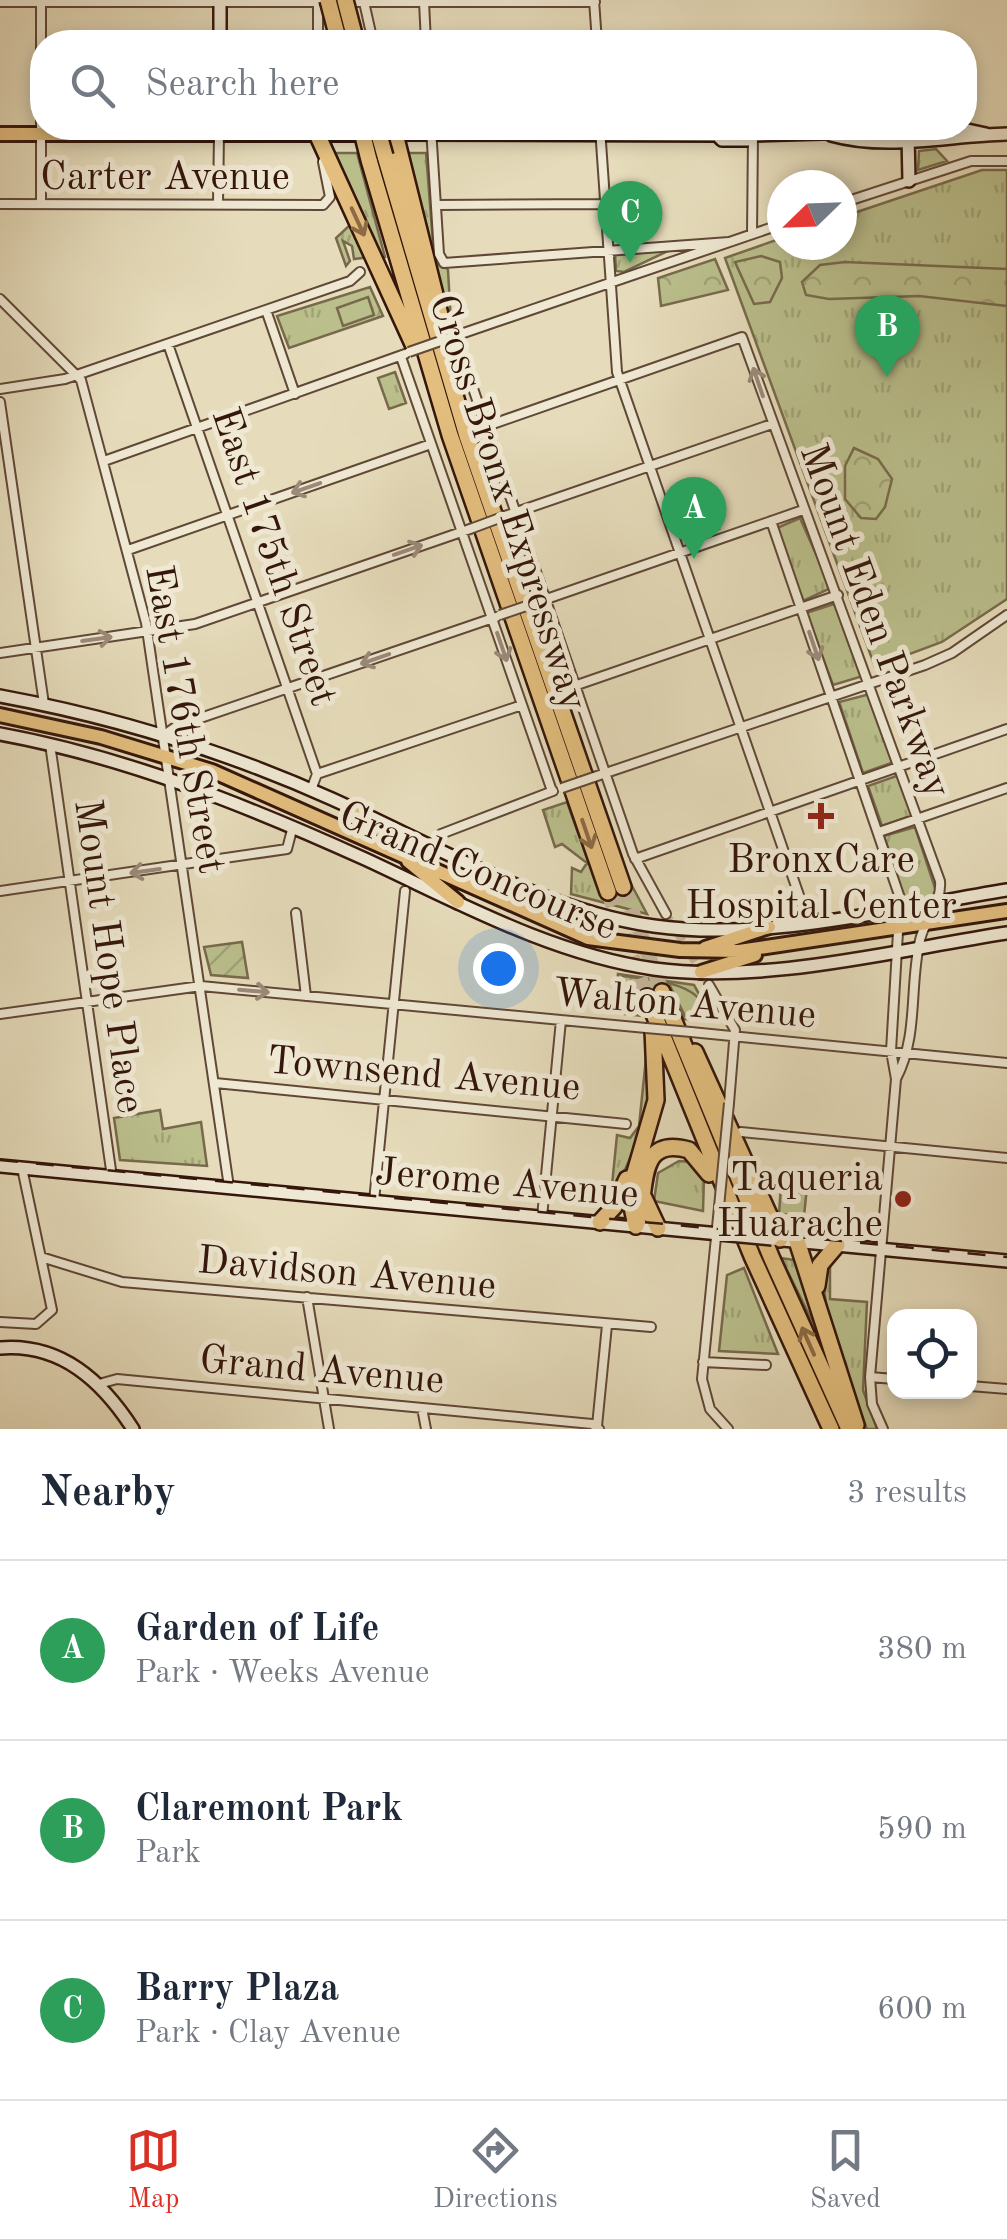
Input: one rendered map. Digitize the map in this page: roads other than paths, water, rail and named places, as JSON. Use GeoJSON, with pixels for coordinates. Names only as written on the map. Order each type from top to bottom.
{"type":"FeatureCollection","features":[{"type":"Feature","properties":{"kind":"highway"},"geometry":{"type":"LineString","coordinates":[[344,0],[353,30]]}},
{"type":"Feature","properties":{"kind":"highway"},"geometry":{"type":"LineString","coordinates":[[323,1],[334,30]]}},
{"type":"Feature","properties":{"kind":"highway"},"geometry":{"type":"LineString","coordinates":[[321,140],[442,412]]}},
{"type":"Feature","properties":{"kind":"highway","name":"Cross Bronx Expressway"},"geometry":{"type":"LineString","coordinates":[[367,140],[377,158],[616,890],[442,412],[377,158],[377,140]]}},
{"type":"Feature","properties":{"kind":"highway"},"geometry":{"type":"LineString","coordinates":[[397,140],[441,304],[450,384]]}},
{"type":"Feature","properties":{"kind":"highway"},"geometry":{"type":"LineString","coordinates":[[655,994],[695,1051],[824,1319]]}},
{"type":"Feature","properties":{"kind":"highway"},"geometry":{"type":"LineString","coordinates":[[636,1226],[629,1193],[653,1114],[657,1080],[655,994]]}},
{"type":"Feature","properties":{"kind":"highway"},"geometry":{"type":"LineString","coordinates":[[655,994],[736,1232]]}},
{"type":"Feature","properties":{"kind":"highway"},"geometry":{"type":"LineString","coordinates":[[684,1032],[778,1272],[849,1429]]}},
{"type":"Feature","properties":{"kind":"highway"},"geometry":{"type":"LineString","coordinates":[[636,1226],[644,1179],[657,1152],[673,1147],[692,1151],[736,1232],[830,1429]]}},
{"type":"Feature","properties":{"kind":"highway"},"geometry":{"type":"LineString","coordinates":[[600,1222],[614,1208],[642,1148]]}},
{"type":"Feature","properties":{"kind":"highway"},"geometry":{"type":"LineString","coordinates":[[644,1179],[646,1207],[658,1228]]}},
{"type":"Feature","properties":{"kind":"highway"},"geometry":{"type":"LineString","coordinates":[[837,1245],[818,1273],[824,1319],[858,1429]]}},
{"type":"Feature","properties":{"kind":"main road"},"geometry":{"type":"LineString","coordinates":[[0,134],[30,134]]}},
{"type":"Feature","properties":{"kind":"main road","name":"Grand Concourse"},"geometry":{"type":"LineString","coordinates":[[0,715],[167,755],[415,859],[572,934],[695,951],[783,946],[1007,911]]}},
{"type":"Feature","properties":{"kind":"main road"},"geometry":{"type":"LineString","coordinates":[[357,810],[415,859]]}},
{"type":"Feature","properties":{"kind":"main road"},"geometry":{"type":"LineString","coordinates":[[394,850],[458,902]]}},
{"type":"Feature","properties":{"kind":"main road"},"geometry":{"type":"LineString","coordinates":[[695,951],[769,926]]}},
{"type":"Feature","properties":{"kind":"main road"},"geometry":{"type":"LineString","coordinates":[[705,979],[783,946]]}},
{"type":"Feature","properties":{"kind":"street"},"geometry":{"type":"LineString","coordinates":[[220,1],[220,30]]}},
{"type":"Feature","properties":{"kind":"street"},"geometry":{"type":"LineString","coordinates":[[319,30],[323,1]]}},
{"type":"Feature","properties":{"kind":"street"},"geometry":{"type":"LineString","coordinates":[[0,2],[594,1],[595,30]]}},
{"type":"Feature","properties":{"kind":"street"},"geometry":{"type":"LineString","coordinates":[[41,2],[41,30]]}},
{"type":"Feature","properties":{"kind":"street"},"geometry":{"type":"LineString","coordinates":[[364,2],[370,30]]}},
{"type":"Feature","properties":{"kind":"street"},"geometry":{"type":"LineString","coordinates":[[424,2],[425,30]]}},
{"type":"Feature","properties":{"kind":"street"},"geometry":{"type":"LineString","coordinates":[[977,132],[1007,134]]}},
{"type":"Feature","properties":{"kind":"street"},"geometry":{"type":"LineString","coordinates":[[41,204],[42,140]]}},
{"type":"Feature","properties":{"kind":"street"},"geometry":{"type":"LineString","coordinates":[[218,204],[219,140]]}},
{"type":"Feature","properties":{"kind":"street","name":"Carter Avenue"},"geometry":{"type":"LineString","coordinates":[[0,204],[323,205],[329,202],[319,140]]}},
{"type":"Feature","properties":{"kind":"street"},"geometry":{"type":"LineString","coordinates":[[432,140],[442,261],[730,242]]}},
{"type":"Feature","properties":{"kind":"street"},"geometry":{"type":"LineString","coordinates":[[601,140],[620,380],[808,921]]}},
{"type":"Feature","properties":{"kind":"street"},"geometry":{"type":"LineString","coordinates":[[752,234],[753,140]]}},
{"type":"Feature","properties":{"kind":"street"},"geometry":{"type":"LineString","coordinates":[[908,140],[909,180]]}},
{"type":"Feature","properties":{"kind":"street"},"geometry":{"type":"LineString","coordinates":[[857,198],[971,160],[1007,161]]}},
{"type":"Feature","properties":{"kind":"street"},"geometry":{"type":"LineString","coordinates":[[436,205],[605,204]]}},
{"type":"Feature","properties":{"kind":"street"},"geometry":{"type":"LineString","coordinates":[[104,461],[767,229]]}},
{"type":"Feature","properties":{"kind":"street"},"geometry":{"type":"LineString","coordinates":[[0,389],[76,375],[350,281],[360,272]]}},
{"type":"Feature","properties":{"kind":"street","name":"East 176th Street"},"geometry":{"type":"LineString","coordinates":[[0,299],[76,375],[128,550],[148,632],[229,1187]]}},
{"type":"Feature","properties":{"kind":"street"},"geometry":{"type":"LineString","coordinates":[[266,310],[295,394]]}},
{"type":"Feature","properties":{"kind":"street"},"geometry":{"type":"LineString","coordinates":[[453,337],[635,859],[666,914]]}},
{"type":"Feature","properties":{"kind":"street","name":"Mount Eden Parkway"},"geometry":{"type":"LineString","coordinates":[[620,380],[742,337],[919,818],[939,878],[938,901]]}},
{"type":"Feature","properties":{"kind":"street","name":"East 175th Street"},"geometry":{"type":"LineString","coordinates":[[168,344],[318,774]]}},
{"type":"Feature","properties":{"kind":"street"},"geometry":{"type":"LineString","coordinates":[[405,354],[431,444],[466,530],[522,705],[557,790]]}},
{"type":"Feature","properties":{"kind":"street"},"geometry":{"type":"LineString","coordinates":[[487,426],[620,380]]}},
{"type":"Feature","properties":{"kind":"street"},"geometry":{"type":"LineString","coordinates":[[0,402],[44,704]]}},
{"type":"Feature","properties":{"kind":"street"},"geometry":{"type":"LineString","coordinates":[[0,653],[195,624],[772,424]]}},
{"type":"Feature","properties":{"kind":"street"},"geometry":{"type":"LineString","coordinates":[[128,550],[431,444]]}},
{"type":"Feature","properties":{"kind":"street"},"geometry":{"type":"LineString","coordinates":[[164,735],[177,726],[803,510]]}},
{"type":"Feature","properties":{"kind":"street","name":"Mount Eden Parkway"},"geometry":{"type":"LineString","coordinates":[[771,521],[880,832],[902,907],[891,1051],[896,1079]]}},
{"type":"Feature","properties":{"kind":"street"},"geometry":{"type":"LineString","coordinates":[[577,685],[838,595]]}},
{"type":"Feature","properties":{"kind":"street"},"geometry":{"type":"LineString","coordinates":[[441,834],[952,653],[1007,616]]}},
{"type":"Feature","properties":{"kind":"street","name":"Grand Concourse"},"geometry":{"type":"LineString","coordinates":[[0,696],[164,735],[311,790],[597,914],[686,929],[769,926],[1007,890]]}},
{"type":"Feature","properties":{"kind":"street"},"geometry":{"type":"LineString","coordinates":[[311,790],[318,774],[522,705]]}},
{"type":"Feature","properties":{"kind":"street"},"geometry":{"type":"LineString","coordinates":[[635,859],[1007,729]]}},
{"type":"Feature","properties":{"kind":"street","name":"Grand Concourse"},"geometry":{"type":"LineString","coordinates":[[0,734],[50,744],[170,780],[293,826],[458,902],[592,956],[705,979],[1007,933]]}},
{"type":"Feature","properties":{"kind":"street","name":"Mount Hope Place"},"geometry":{"type":"LineString","coordinates":[[50,744],[112,1177]]}},
{"type":"Feature","properties":{"kind":"street"},"geometry":{"type":"LineString","coordinates":[[880,832],[1007,788]]}},
{"type":"Feature","properties":{"kind":"street"},"geometry":{"type":"LineString","coordinates":[[0,891],[287,849],[293,826]]}},
{"type":"Feature","properties":{"kind":"street"},"geometry":{"type":"LineString","coordinates":[[374,1201],[404,891]]}},
{"type":"Feature","properties":{"kind":"street"},"geometry":{"type":"LineString","coordinates":[[883,1429],[874,1410],[870,1376],[896,1079],[908,1053],[919,946],[938,901]]}},
{"type":"Feature","properties":{"kind":"street"},"geometry":{"type":"LineString","coordinates":[[296,914],[306,996]]}},
{"type":"Feature","properties":{"kind":"street"},"geometry":{"type":"LineString","coordinates":[[705,979],[735,1036],[703,1362],[705,1398],[728,1429]]}},
{"type":"Feature","properties":{"kind":"street","name":"Walton Avenue"},"geometry":{"type":"LineString","coordinates":[[0,1014],[201,986],[1007,1062]]}},
{"type":"Feature","properties":{"kind":"street"},"geometry":{"type":"LineString","coordinates":[[542,1217],[562,1020]]}},
{"type":"Feature","properties":{"kind":"street","name":"Townsend Avenue"},"geometry":{"type":"LineString","coordinates":[[215,1082],[626,1124]]}},
{"type":"Feature","properties":{"kind":"street"},"geometry":{"type":"LineString","coordinates":[[726,1131],[1007,1158]]}},
{"type":"Feature","properties":{"kind":"street","name":"Jerome Avenue"},"geometry":{"type":"LineString","coordinates":[[0,1166],[1007,1260]]}},
{"type":"Feature","properties":{"kind":"street"},"geometry":{"type":"LineString","coordinates":[[0,1322],[36,1324],[52,1310],[22,1168]]}},
{"type":"Feature","properties":{"kind":"street","name":"Davidson Avenue"},"geometry":{"type":"LineString","coordinates":[[41,1257],[122,1282],[651,1327]]}},
{"type":"Feature","properties":{"kind":"street"},"geometry":{"type":"LineString","coordinates":[[307,1297],[329,1429]]}},
{"type":"Feature","properties":{"kind":"street"},"geometry":{"type":"LineString","coordinates":[[598,1428],[607,1325]]}},
{"type":"Feature","properties":{"kind":"street"},"geometry":{"type":"LineString","coordinates":[[0,1348],[49,1353],[75,1365],[98,1384],[133,1429]]}},
{"type":"Feature","properties":{"kind":"street"},"geometry":{"type":"LineString","coordinates":[[703,1362],[766,1365]]}},
{"type":"Feature","properties":{"kind":"street"},"geometry":{"type":"LineString","coordinates":[[870,1376],[887,1378]]}},
{"type":"Feature","properties":{"kind":"street","name":"Grand Avenue"},"geometry":{"type":"LineString","coordinates":[[98,1384],[118,1379],[598,1428]]}},
{"type":"Feature","properties":{"kind":"street"},"geometry":{"type":"LineString","coordinates":[[977,1387],[1007,1389]]}},
{"type":"Feature","properties":{"kind":"street"},"geometry":{"type":"LineString","coordinates":[[422,1408],[426,1429]]}},
{"type":"Feature","properties":{"kind":"street"},"geometry":{"type":"LineString","coordinates":[[521,1418],[523,1429]]}},
{"type":"Feature","properties":{"kind":"tunnel"},"geometry":{"type":"LineString","coordinates":[[420,866],[441,834]]}},
{"type":"Feature","properties":{"kind":"tunnel"},"geometry":{"type":"LineString","coordinates":[[623,887],[662,992]]}},
{"type":"Feature","properties":{"kind":"tunnel"},"geometry":{"type":"LineString","coordinates":[[608,892],[647,997]]}},
{"type":"Feature","properties":{"kind":"tunnel"},"geometry":{"type":"LineString","coordinates":[[666,914],[709,985]]}},
{"type":"Feature","properties":{"kind":"railway"},"geometry":{"type":"LineString","coordinates":[[0,1160],[1007,1257]]}},
{"type":"Feature","properties":{"kind":"place","name":"Barry Plaza"},"geometry":{"type":"Point","coordinates":[630,263]}},
{"type":"Feature","properties":{"kind":"place","name":"Claremont Park"},"geometry":{"type":"Point","coordinates":[887,377]}},
{"type":"Feature","properties":{"kind":"place","name":"Garden of Life"},"geometry":{"type":"Point","coordinates":[694,559]}},
{"type":"Feature","properties":{"kind":"place","name":"BronxCare Hospital Center"},"geometry":{"type":"Point","coordinates":[821,816]}},
{"type":"Feature","properties":{"kind":"place","name":"Taqueria Huarache"},"geometry":{"type":"Point","coordinates":[903,1199]}}]}
